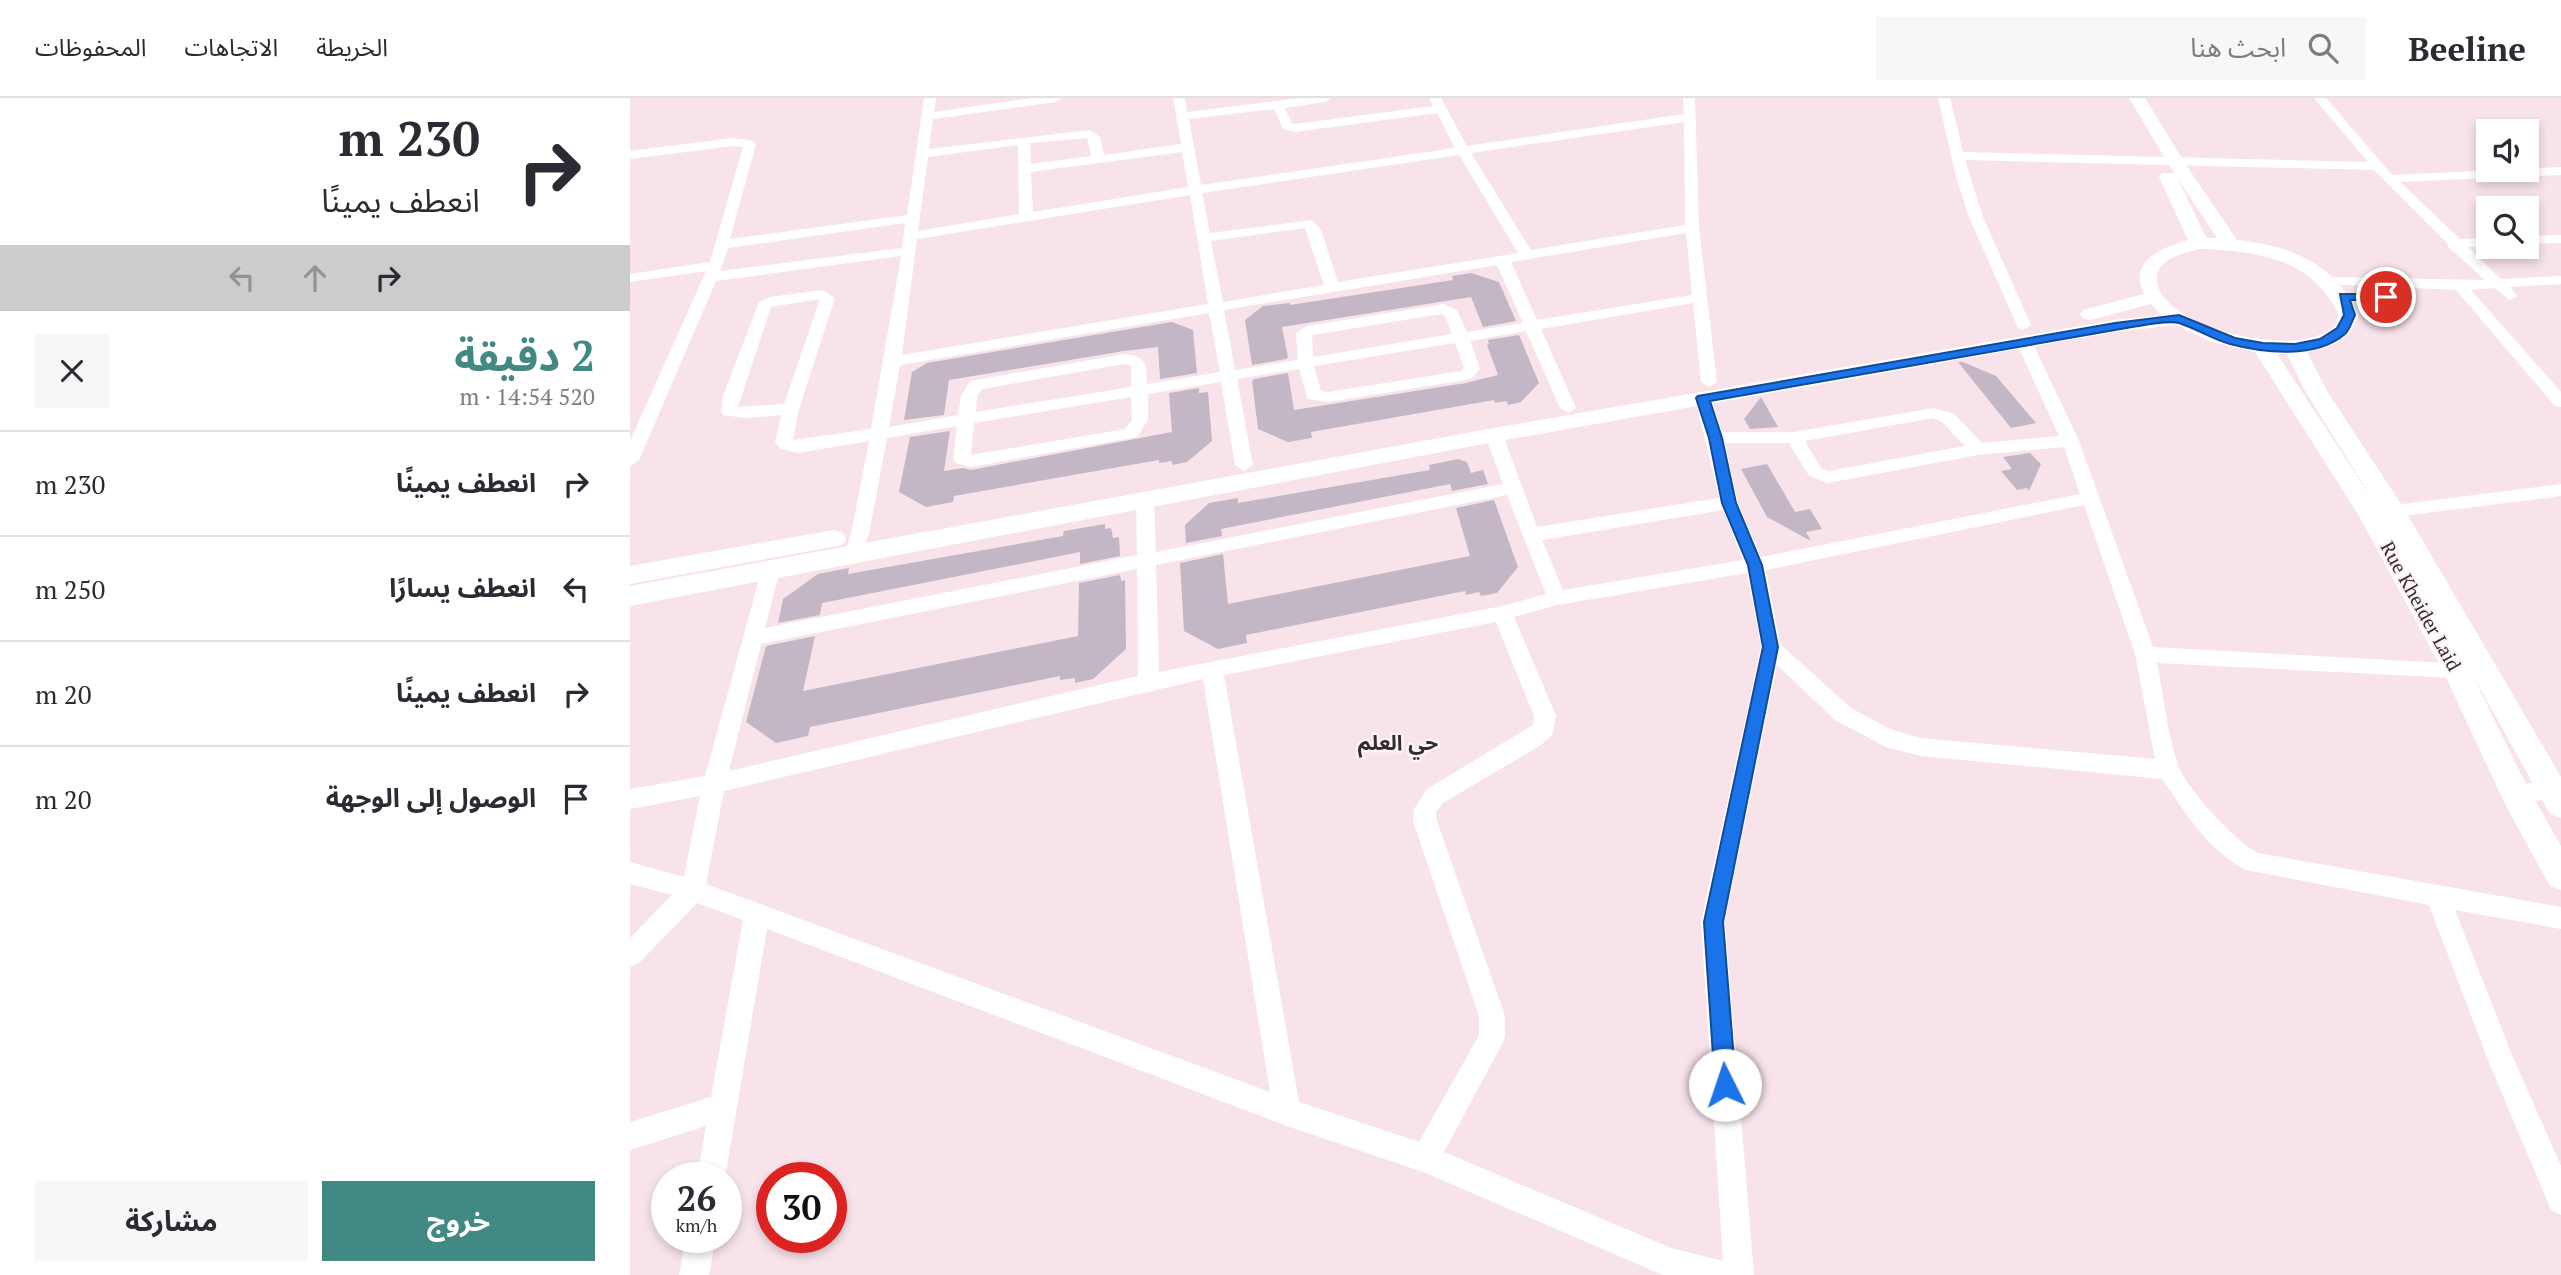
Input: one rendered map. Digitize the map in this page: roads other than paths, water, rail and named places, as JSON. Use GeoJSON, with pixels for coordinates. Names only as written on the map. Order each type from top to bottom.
{"type":"FeatureCollection","features":[{"type":"Feature","properties":{"kind":"street"},"geometry":{"type":"LineString","coordinates":[[857,544],[893,361],[930,98]]}},
{"type":"Feature","properties":{"kind":"street"},"geometry":{"type":"LineString","coordinates":[[928,116],[1026,100],[1056,98]]}},
{"type":"Feature","properties":{"kind":"street"},"geometry":{"type":"LineString","coordinates":[[1179,98],[1244,465]]}},
{"type":"Feature","properties":{"kind":"street"},"geometry":{"type":"LineString","coordinates":[[1182,116],[1325,98]]}},
{"type":"Feature","properties":{"kind":"street"},"geometry":{"type":"LineString","coordinates":[[1689,98],[1692,228],[1706,390],[1729,503],[1755,565],[1771,647],[1713,922],[1739,1275]]}},
{"type":"Feature","properties":{"kind":"street"},"geometry":{"type":"LineString","coordinates":[[1944,98],[1976,218],[2070,442],[2145,654],[2168,770],[2214,832],[2237,854],[2254,863],[2561,918]]}},
{"type":"Feature","properties":{"kind":"street"},"geometry":{"type":"LineString","coordinates":[[2124,98],[2230,244]]}},
{"type":"Feature","properties":{"kind":"street"},"geometry":{"type":"LineString","coordinates":[[2137,98],[2168,162],[2199,243]]}},
{"type":"Feature","properties":{"kind":"street"},"geometry":{"type":"LineString","coordinates":[[2320,98],[2389,179],[2453,244],[2510,296]]}},
{"type":"Feature","properties":{"kind":"street"},"geometry":{"type":"LineString","coordinates":[[1278,105],[1287,127],[1291,128],[1342,116],[1438,104],[1463,151],[1527,255]]}},
{"type":"Feature","properties":{"kind":"street"},"geometry":{"type":"LineString","coordinates":[[723,244],[797,250],[911,243],[1026,218],[1195,190],[1690,117]]}},
{"type":"Feature","properties":{"kind":"street"},"geometry":{"type":"LineString","coordinates":[[924,154],[1090,134],[1094,137],[1098,159]]}},
{"type":"Feature","properties":{"kind":"street"},"geometry":{"type":"LineString","coordinates":[[1024,140],[1026,218]]}},
{"type":"Feature","properties":{"kind":"street"},"geometry":{"type":"LineString","coordinates":[[630,155],[733,142],[750,144],[713,271],[638,424],[630,460]]}},
{"type":"Feature","properties":{"kind":"street"},"geometry":{"type":"LineString","coordinates":[[1025,169],[1188,147]]}},
{"type":"Feature","properties":{"kind":"street"},"geometry":{"type":"LineString","coordinates":[[1959,156],[2378,166]]}},
{"type":"Feature","properties":{"kind":"street"},"geometry":{"type":"LineString","coordinates":[[2389,179],[2561,171]]}},
{"type":"Feature","properties":{"kind":"street"},"geometry":{"type":"LineString","coordinates":[[630,278],[713,271],[914,218]]}},
{"type":"Feature","properties":{"kind":"street"},"geometry":{"type":"LineString","coordinates":[[1204,238],[1308,223],[1314,230],[1332,286]]}},
{"type":"Feature","properties":{"kind":"street"},"geometry":{"type":"LineString","coordinates":[[893,361],[1692,228]]}},
{"type":"Feature","properties":{"kind":"street"},"geometry":{"type":"LineString","coordinates":[[2539,240],[2561,239]]}},
{"type":"Feature","properties":{"kind":"street"},"geometry":{"type":"LineString","coordinates":[[2199,243],[2230,244],[2285,256],[2330,281],[2344,297],[2349,315],[2342,330],[2324,342],[2295,348],[2263,347],[2232,341],[2204,331],[2179,319],[2155,297],[2147,281],[2149,267],[2159,256],[2199,243]]}},
{"type":"Feature","properties":{"kind":"street"},"geometry":{"type":"LineString","coordinates":[[2453,244],[2476,243]]}},
{"type":"Feature","properties":{"kind":"street"},"geometry":{"type":"LineString","coordinates":[[780,299],[797,250]]}},
{"type":"Feature","properties":{"kind":"street"},"geometry":{"type":"LineString","coordinates":[[1502,259],[1568,408]]}},
{"type":"Feature","properties":{"kind":"street"},"geometry":{"type":"LineString","coordinates":[[2330,281],[2460,286],[2561,280]]}},
{"type":"Feature","properties":{"kind":"street"},"geometry":{"type":"LineString","coordinates":[[2460,286],[2561,402]]}},
{"type":"Feature","properties":{"kind":"street"},"geometry":{"type":"LineString","coordinates":[[2344,297],[2472,298],[2561,293]]}},
{"type":"Feature","properties":{"kind":"street"},"geometry":{"type":"LineString","coordinates":[[791,409],[733,413],[727,408],[761,310],[766,303],[780,299],[823,294],[828,298],[784,437],[787,445],[799,447],[1698,298]]}},
{"type":"Feature","properties":{"kind":"street"},"geometry":{"type":"LineString","coordinates":[[2023,333],[2155,297]]}},
{"type":"Feature","properties":{"kind":"street"},"geometry":{"type":"LineString","coordinates":[[1444,309],[1452,313],[1460,338],[1472,369],[1466,375],[1322,398],[1314,395],[1306,365],[1303,336],[1314,328],[1444,309]]}},
{"type":"Feature","properties":{"kind":"street"},"geometry":{"type":"LineString","coordinates":[[630,596],[770,570],[857,544],[1204,481],[1494,435],[1706,390],[2023,333],[2179,319]]}},
{"type":"Feature","properties":{"kind":"street","name":"Rue Kheider Laid"},"geometry":{"type":"LineString","coordinates":[[2263,347],[2382,513],[2558,793]]}},
{"type":"Feature","properties":{"kind":"street","name":"Rue Kheider Laid"},"geometry":{"type":"LineString","coordinates":[[2295,348],[2382,513],[2516,795],[2561,876]]}},
{"type":"Feature","properties":{"kind":"street"},"geometry":{"type":"LineString","coordinates":[[1131,359],[1139,364],[1139,389],[1139,426],[1131,433],[965,460],[961,457],[971,389],[976,385],[1131,359]]}},
{"type":"Feature","properties":{"kind":"street"},"geometry":{"type":"LineString","coordinates":[[630,575],[1145,500],[1244,465],[1568,408],[1706,390]]}},
{"type":"Feature","properties":{"kind":"street"},"geometry":{"type":"LineString","coordinates":[[1715,438],[1794,437],[1934,413],[1948,418],[1978,449]]}},
{"type":"Feature","properties":{"kind":"street"},"geometry":{"type":"LineString","coordinates":[[1494,435],[1557,598]]}},
{"type":"Feature","properties":{"kind":"street"},"geometry":{"type":"LineString","coordinates":[[1794,437],[1815,472],[1824,477],[1978,449],[2070,442]]}},
{"type":"Feature","properties":{"kind":"street"},"geometry":{"type":"LineString","coordinates":[[753,638],[1513,488]]}},
{"type":"Feature","properties":{"kind":"street"},"geometry":{"type":"LineString","coordinates":[[2382,513],[2557,495]]}},
{"type":"Feature","properties":{"kind":"street"},"geometry":{"type":"LineString","coordinates":[[630,799],[714,785],[1149,682],[1502,613],[1557,598],[1755,565],[2090,498]]}},
{"type":"Feature","properties":{"kind":"street"},"geometry":{"type":"LineString","coordinates":[[1145,500],[1149,682]]}},
{"type":"Feature","properties":{"kind":"street"},"geometry":{"type":"LineString","coordinates":[[1531,536],[1729,503]]}},
{"type":"Feature","properties":{"kind":"street"},"geometry":{"type":"LineString","coordinates":[[630,955],[693,890],[714,785],[770,570]]}},
{"type":"Feature","properties":{"kind":"street"},"geometry":{"type":"LineString","coordinates":[[1425,1158],[1492,1037],[1492,1016],[1425,821],[1425,809],[1435,796],[1533,739],[1544,729],[1545,716],[1502,613]]}},
{"type":"Feature","properties":{"kind":"street"},"geometry":{"type":"LineString","coordinates":[[1771,647],[1843,714],[1886,738],[1920,747],[2168,770]]}},
{"type":"Feature","properties":{"kind":"street"},"geometry":{"type":"LineString","coordinates":[[2145,654],[2456,670]]}},
{"type":"Feature","properties":{"kind":"street"},"geometry":{"type":"LineString","coordinates":[[1212,670],[1287,1112]]}},
{"type":"Feature","properties":{"kind":"street"},"geometry":{"type":"LineString","coordinates":[[2516,795],[2558,793]]}},
{"type":"Feature","properties":{"kind":"street"},"geometry":{"type":"LineString","coordinates":[[630,873],[693,890],[1287,1112],[1425,1158],[1672,1269],[1720,1275]]}},
{"type":"Feature","properties":{"kind":"street"},"geometry":{"type":"LineString","coordinates":[[2437,895],[2501,1060],[2561,1200]]}},
{"type":"Feature","properties":{"kind":"street"},"geometry":{"type":"LineString","coordinates":[[715,1162],[757,913]]}},
{"type":"Feature","properties":{"kind":"street"},"geometry":{"type":"LineString","coordinates":[[630,1136],[724,1107]]}},
{"type":"Feature","properties":{"kind":"street"},"geometry":{"type":"LineString","coordinates":[[694,1275],[698,1253]]}},
{"type":"Feature","properties":{"kind":"district","name":"حي العلم"},"geometry":{"type":"Point","coordinates":[1398,743]}}]}
